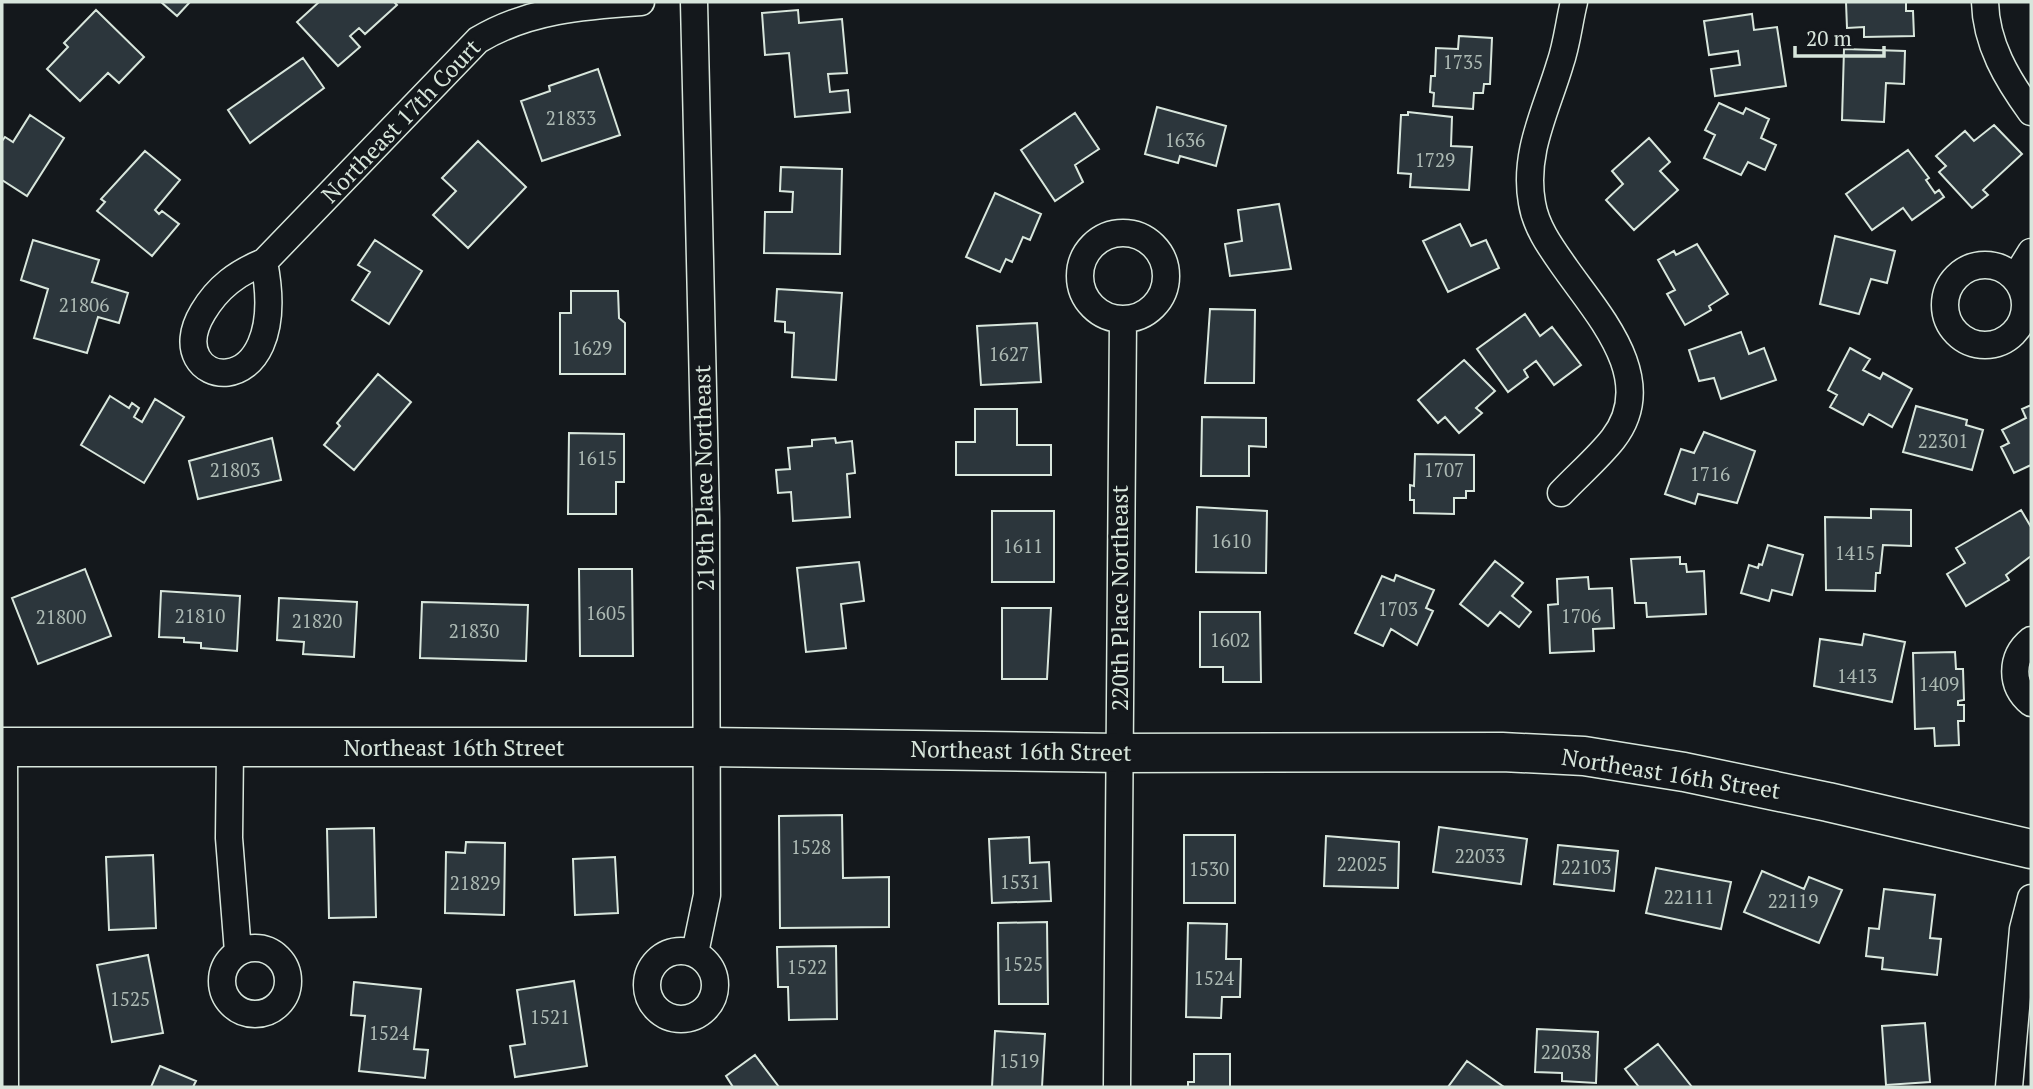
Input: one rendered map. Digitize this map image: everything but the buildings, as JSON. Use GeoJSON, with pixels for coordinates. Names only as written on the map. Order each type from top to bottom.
{"type":"FeatureCollection","features":[{"type":"Feature","properties":{"kind":"street","name":"Northeast 17th Court"},"geometry":{"type":"LineString","coordinates":[[264,262],[478,40],[501,26],[536,14],[641,2]]}},
{"type":"Feature","properties":{"kind":"street","name":"219th Place Northeast"},"geometry":{"type":"LineString","coordinates":[[694,2],[706,519],[707,895],[695,953]]}},
{"type":"Feature","properties":{"kind":"street"},"geometry":{"type":"LineString","coordinates":[[1561,493],[1614,439],[1625,419],[1629,392],[1628,368],[1619,345],[1543,236],[1532,207],[1529,178],[1532,145],[1561,62],[1574,2]]}},
{"type":"Feature","properties":{"kind":"street"},"geometry":{"type":"LineString","coordinates":[[1985,2],[1993,46],[2011,85],[2031,112]]}},
{"type":"Feature","properties":{"kind":"street"},"geometry":{"type":"LineString","coordinates":[[2015,278],[2031,252]]}},
{"type":"Feature","properties":{"kind":"street","name":"220th Place Northeast"},"geometry":{"type":"LineString","coordinates":[[1117,1087],[1123,319]]}},
{"type":"Feature","properties":{"kind":"street"},"geometry":{"type":"LineString","coordinates":[[2031,640],[2020,652],[2015,664],[2020,691],[2031,703]]}},
{"type":"Feature","properties":{"kind":"street","name":"Northeast 16th Street"},"geometry":{"type":"LineString","coordinates":[[3,747],[706,747],[1119,753],[1502,752],[1584,756],[1684,772],[2031,849]]}},
{"type":"Feature","properties":{"kind":"street"},"geometry":{"type":"LineString","coordinates":[[3,747],[5,1087]]}},
{"type":"Feature","properties":{"kind":"street"},"geometry":{"type":"LineString","coordinates":[[230,749],[229,838],[238,952]]}},
{"type":"Feature","properties":{"kind":"street"},"geometry":{"type":"LineString","coordinates":[[2010,1087],[2022,929],[2031,898]]}}]}
